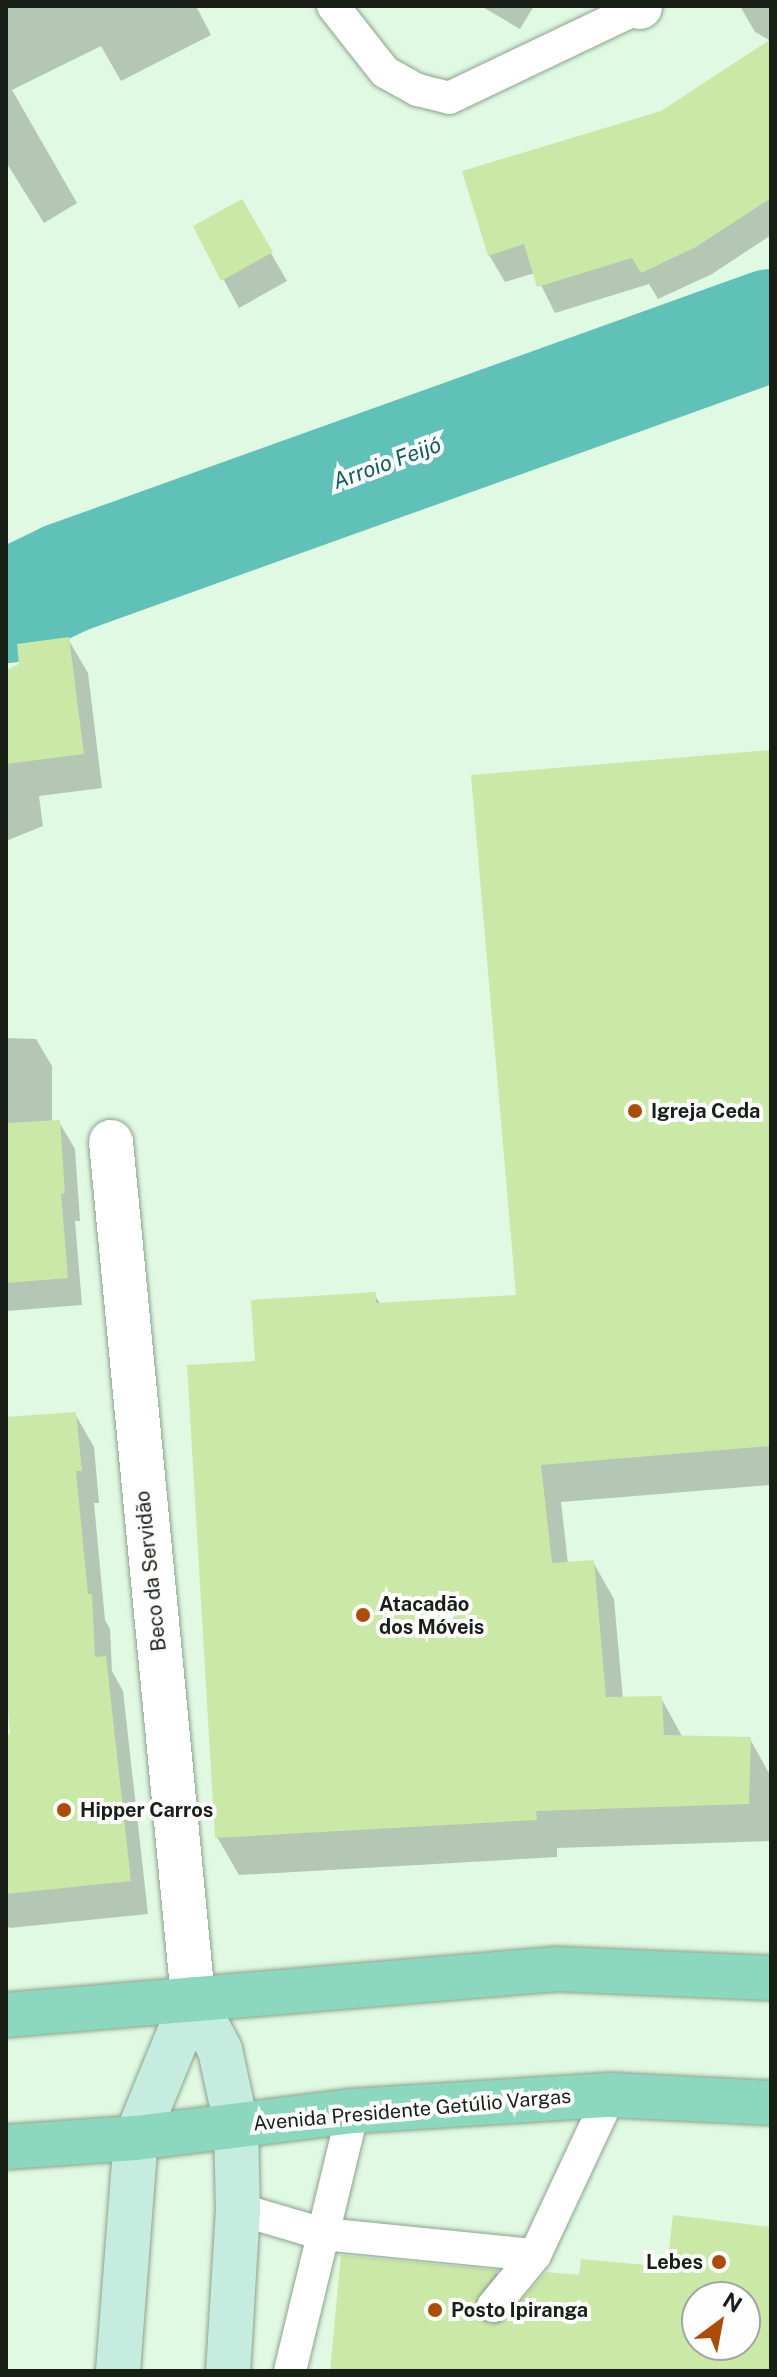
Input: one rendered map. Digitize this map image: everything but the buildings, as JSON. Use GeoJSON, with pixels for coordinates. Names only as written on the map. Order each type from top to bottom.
{"type":"FeatureCollection","features":[{"type":"Feature","properties":{"kind":"main road"},"geometry":{"type":"LineString","coordinates":[[6,2015],[557,1969],[771,1978]]}},
{"type":"Feature","properties":{"kind":"main road"},"geometry":{"type":"LineString","coordinates":[[193,1999],[220,2050],[236,2124],[238,2209],[228,2371]]}},
{"type":"Feature","properties":{"kind":"main road"},"geometry":{"type":"LineString","coordinates":[[118,2371],[136,2138],[193,1999]]}},
{"type":"Feature","properties":{"kind":"main road","name":"Avenida Presidente Getúlio Vargas"},"geometry":{"type":"LineString","coordinates":[[6,2147],[136,2138],[353,2111],[610,2095],[771,2103]]}},
{"type":"Feature","properties":{"kind":"street","name":"Beco da Servidão"},"geometry":{"type":"LineString","coordinates":[[111,1142],[193,1999]]}},
{"type":"Feature","properties":{"kind":"lane"},"geometry":{"type":"LineString","coordinates":[[333,6],[385,72],[418,90],[449,98],[640,7]]}},
{"type":"Feature","properties":{"kind":"lane"},"geometry":{"type":"LineString","coordinates":[[493,2306],[535,2255],[610,2095]]}},
{"type":"Feature","properties":{"kind":"lane"},"geometry":{"type":"LineString","coordinates":[[290,2371],[353,2111]]}},
{"type":"Feature","properties":{"kind":"lane"},"geometry":{"type":"LineString","coordinates":[[238,2209],[323,2234],[535,2255]]}},
{"type":"Feature","properties":{"kind":"waterway","name":"Arroio Feijó"},"geometry":{"type":"LineString","coordinates":[[6,607],[66,578],[771,325]]}},
{"type":"Feature","properties":{"kind":"place","name":"Igreja Ceda"},"geometry":{"type":"Point","coordinates":[635,1111]}},
{"type":"Feature","properties":{"kind":"place","name":"Atacadão dos Móveis"},"geometry":{"type":"Point","coordinates":[363,1615]}},
{"type":"Feature","properties":{"kind":"place","name":"Hipper Carros"},"geometry":{"type":"Point","coordinates":[64,1810]}},
{"type":"Feature","properties":{"kind":"place","name":"Lebes"},"geometry":{"type":"Point","coordinates":[719,2262]}},
{"type":"Feature","properties":{"kind":"place","name":"Posto Ipiranga"},"geometry":{"type":"Point","coordinates":[435,2310]}}]}
